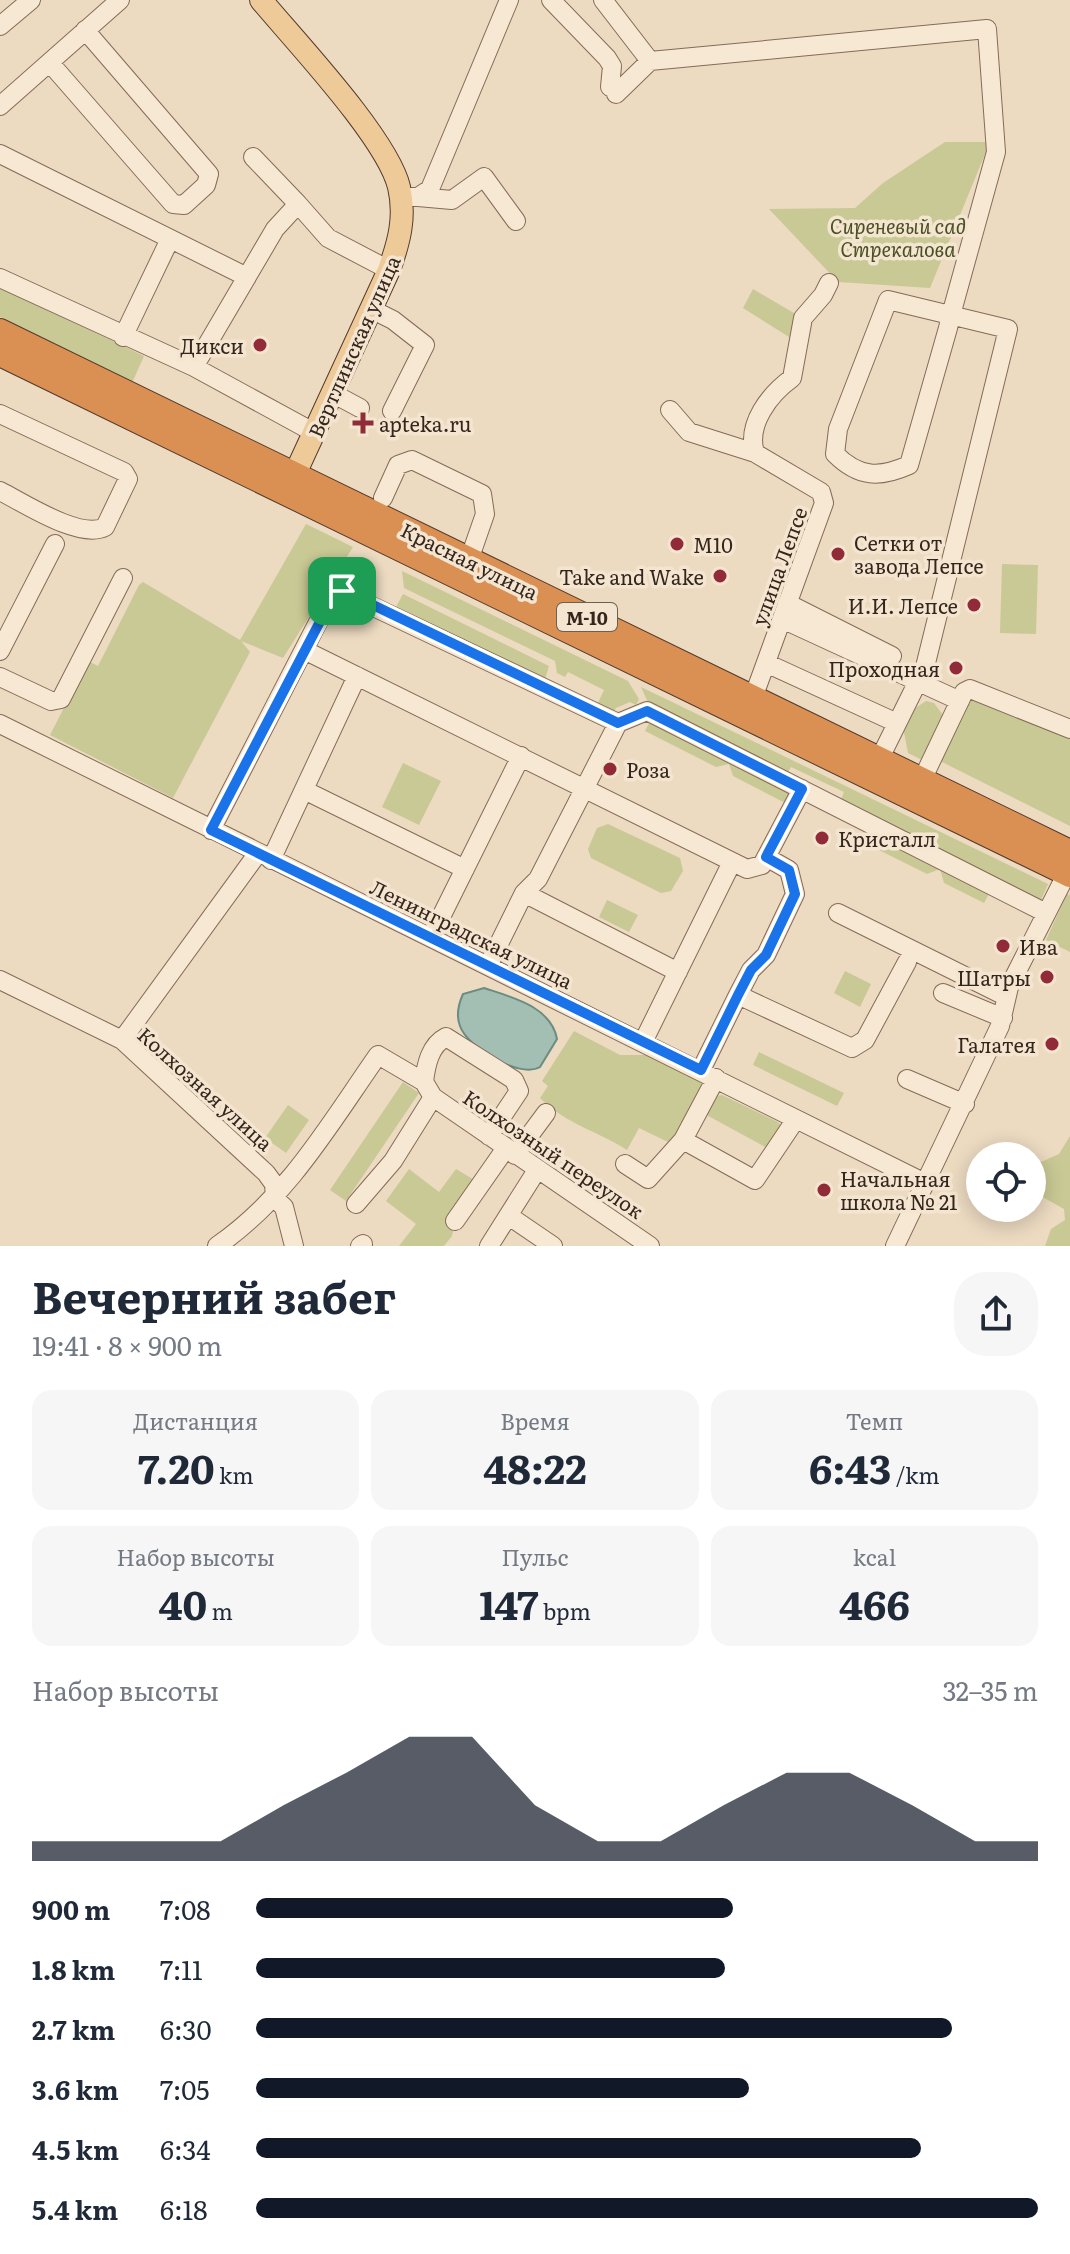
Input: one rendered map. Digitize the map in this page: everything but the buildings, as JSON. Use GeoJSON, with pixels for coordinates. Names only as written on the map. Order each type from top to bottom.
{"type":"FeatureCollection","features":[{"type":"Feature","properties":{"kind":"highway","name":"Красная улица"},"geometry":{"type":"LineString","coordinates":[[0,331],[291,484],[875,768],[1069,867]]}},
{"type":"Feature","properties":{"kind":"highway","name":"Красная улица"},"geometry":{"type":"LineString","coordinates":[[0,354],[469,560],[753,698],[875,768],[922,780],[1069,867]]}},
{"type":"Feature","properties":{"kind":"main road","name":"Вертлинская улица"},"geometry":{"type":"LineString","coordinates":[[261,0],[378,143],[409,197],[389,270],[291,484]]}},
{"type":"Feature","properties":{"kind":"street"},"geometry":{"type":"LineString","coordinates":[[0,26],[31,0]]}},
{"type":"Feature","properties":{"kind":"street"},"geometry":{"type":"LineString","coordinates":[[0,106],[120,0]]}},
{"type":"Feature","properties":{"kind":"street"},"geometry":{"type":"LineString","coordinates":[[409,197],[430,189],[509,0]]}},
{"type":"Feature","properties":{"kind":"street"},"geometry":{"type":"LineString","coordinates":[[551,0],[607,58],[612,66],[613,90],[650,61],[987,29],[996,152],[951,315],[909,465],[886,475],[867,475],[844,463],[835,454],[838,429],[888,300],[951,315],[1008,329],[920,676],[875,768]]}},
{"type":"Feature","properties":{"kind":"street"},"geometry":{"type":"LineString","coordinates":[[603,0],[650,61]]}},
{"type":"Feature","properties":{"kind":"street"},"geometry":{"type":"LineString","coordinates":[[50,63],[173,204],[184,205],[206,185],[209,174],[85,30]]}},
{"type":"Feature","properties":{"kind":"street"},"geometry":{"type":"LineString","coordinates":[[0,154],[247,277]]}},
{"type":"Feature","properties":{"kind":"street"},"geometry":{"type":"LineString","coordinates":[[253,157],[328,238],[389,270]]}},
{"type":"Feature","properties":{"kind":"street"},"geometry":{"type":"LineString","coordinates":[[409,197],[452,200],[484,177],[516,221]]}},
{"type":"Feature","properties":{"kind":"street"},"geometry":{"type":"LineString","coordinates":[[194,367],[275,229],[298,204]]}},
{"type":"Feature","properties":{"kind":"street"},"geometry":{"type":"LineString","coordinates":[[123,337],[170,239]]}},
{"type":"Feature","properties":{"kind":"street"},"geometry":{"type":"LineString","coordinates":[[0,278],[194,367],[315,433]]}},
{"type":"Feature","properties":{"kind":"street"},"geometry":{"type":"LineString","coordinates":[[670,410],[689,432],[754,444],[771,394],[792,378],[803,318],[829,283]]}},
{"type":"Feature","properties":{"kind":"street"},"geometry":{"type":"LineString","coordinates":[[371,309],[393,320],[425,345],[392,411]]}},
{"type":"Feature","properties":{"kind":"street"},"geometry":{"type":"LineString","coordinates":[[332,393],[360,408]]}},
{"type":"Feature","properties":{"kind":"street"},"geometry":{"type":"LineString","coordinates":[[0,414],[124,472],[128,479],[105,527],[94,530],[65,524],[0,491]]}},
{"type":"Feature","properties":{"kind":"street","name":"улица Лепсе"},"geometry":{"type":"LineString","coordinates":[[753,698],[824,499],[821,492],[754,444]]}},
{"type":"Feature","properties":{"kind":"street"},"geometry":{"type":"LineString","coordinates":[[383,498],[398,465],[412,460],[482,494],[485,514],[469,560]]}},
{"type":"Feature","properties":{"kind":"street"},"geometry":{"type":"LineString","coordinates":[[0,651],[55,544]]}},
{"type":"Feature","properties":{"kind":"street"},"geometry":{"type":"LineString","coordinates":[[0,677],[51,701],[61,699],[123,578]]}},
{"type":"Feature","properties":{"kind":"street"},"geometry":{"type":"LineString","coordinates":[[211,830],[332,595],[341,590],[618,723]]}},
{"type":"Feature","properties":{"kind":"street"},"geometry":{"type":"LineString","coordinates":[[785,611],[920,676],[960,701]]}},
{"type":"Feature","properties":{"kind":"street"},"geometry":{"type":"LineString","coordinates":[[304,650],[732,862],[755,870],[766,857],[802,789]]}},
{"type":"Feature","properties":{"kind":"street"},"geometry":{"type":"LineString","coordinates":[[766,663],[897,723]]}},
{"type":"Feature","properties":{"kind":"street"},"geometry":{"type":"LineString","coordinates":[[122,1040],[265,856],[304,790],[357,676]]}},
{"type":"Feature","properties":{"kind":"street"},"geometry":{"type":"LineString","coordinates":[[922,780],[964,692],[974,688],[1070,729]]}},
{"type":"Feature","properties":{"kind":"street"},"geometry":{"type":"LineString","coordinates":[[488,966],[524,893],[538,879],[618,723],[647,711],[1046,913]]}},
{"type":"Feature","properties":{"kind":"street","name":"Ленинградская улица"},"geometry":{"type":"LineString","coordinates":[[0,724],[925,1183]]}},
{"type":"Feature","properties":{"kind":"street"},"geometry":{"type":"LineString","coordinates":[[431,937],[521,756]]}},
{"type":"Feature","properties":{"kind":"street"},"geometry":{"type":"LineString","coordinates":[[304,790],[465,869]]}},
{"type":"Feature","properties":{"kind":"street"},"geometry":{"type":"LineString","coordinates":[[625,1164],[648,1179],[683,1140],[738,995],[751,970],[766,955],[795,894],[789,870],[766,857]]}},
{"type":"Feature","properties":{"kind":"street"},"geometry":{"type":"LineString","coordinates":[[643,1042],[732,862]]}},
{"type":"Feature","properties":{"kind":"street"},"geometry":{"type":"LineString","coordinates":[[895,1246],[965,1104],[1003,1018],[1005,996],[1069,867]]}},
{"type":"Feature","properties":{"kind":"street"},"geometry":{"type":"LineString","coordinates":[[524,893],[678,972]]}},
{"type":"Feature","properties":{"kind":"street"},"geometry":{"type":"LineString","coordinates":[[838,913],[1005,996]]}},
{"type":"Feature","properties":{"kind":"street"},"geometry":{"type":"LineString","coordinates":[[738,995],[852,1048],[865,1040],[907,962]]}},
{"type":"Feature","properties":{"kind":"street","name":"Колхозная улица"},"geometry":{"type":"LineString","coordinates":[[0,980],[122,1040],[266,1173],[274,1184],[275,1199],[284,1207],[294,1246]]}},
{"type":"Feature","properties":{"kind":"street"},"geometry":{"type":"LineString","coordinates":[[943,993],[1003,1018]]}},
{"type":"Feature","properties":{"kind":"street"},"geometry":{"type":"LineString","coordinates":[[356,1204],[393,1161],[428,1089],[426,1064],[434,1048],[446,1037],[514,1080],[519,1091],[489,1136]]}},
{"type":"Feature","properties":{"kind":"street","name":"Колхозный переулок"},"geometry":{"type":"LineString","coordinates":[[275,1199],[378,1055],[510,1152],[650,1246]]}},
{"type":"Feature","properties":{"kind":"street"},"geometry":{"type":"LineString","coordinates":[[907,1079],[965,1104]]}},
{"type":"Feature","properties":{"kind":"street"},"geometry":{"type":"LineString","coordinates":[[455,1221],[510,1152],[546,1113]]}},
{"type":"Feature","properties":{"kind":"street"},"geometry":{"type":"LineString","coordinates":[[683,1140],[755,1180],[796,1119]]}},
{"type":"Feature","properties":{"kind":"street"},"geometry":{"type":"LineString","coordinates":[[497,1243],[509,1216],[537,1170]]}},
{"type":"Feature","properties":{"kind":"street"},"geometry":{"type":"LineString","coordinates":[[217,1246],[275,1199]]}},
{"type":"Feature","properties":{"kind":"street"},"geometry":{"type":"LineString","coordinates":[[509,1216],[553,1246]]}},
{"type":"Feature","properties":{"kind":"green space","name":"Сиреневый сад Стрекалова"},"geometry":{"type":"Polygon","coordinates":[[[945,142],[990,142],[930,288],[838,282],[769,209],[855,208],[883,183],[945,142]]]}},
{"type":"Feature","properties":{"kind":"green space"},"geometry":{"type":"Polygon","coordinates":[[[0,287],[144,356],[132,383],[0,317],[0,287]]]}},
{"type":"Feature","properties":{"kind":"green space"},"geometry":{"type":"Polygon","coordinates":[[[753,289],[799,316],[797,342],[743,308],[753,289]]]}},
{"type":"Feature","properties":{"kind":"green space"},"geometry":{"type":"Polygon","coordinates":[[[306,524],[353,547],[283,658],[241,641],[250,652],[173,798],[50,735],[88,661],[98,666],[139,585],[143,582],[240,640],[306,524]]]}},
{"type":"Feature","properties":{"kind":"green space"},"geometry":{"type":"Polygon","coordinates":[[[1002,564],[1038,565],[1036,634],[1000,633],[1002,564]]]}},
{"type":"Feature","properties":{"kind":"green space"},"geometry":{"type":"Polygon","coordinates":[[[402,571],[628,681],[639,699],[636,705],[630,702],[616,708],[612,715],[596,707],[604,690],[568,672],[565,677],[557,673],[555,661],[404,588],[402,571]]]}},
{"type":"Feature","properties":{"kind":"green space"},"geometry":{"type":"Polygon","coordinates":[[[403,594],[549,666],[544,683],[395,609],[403,594]]]}},
{"type":"Feature","properties":{"kind":"green space"},"geometry":{"type":"Polygon","coordinates":[[[641,687],[1048,884],[1041,900],[840,802],[844,792],[791,767],[786,776],[651,709],[641,687]]]}},
{"type":"Feature","properties":{"kind":"green space"},"geometry":{"type":"Polygon","coordinates":[[[972,693],[1070,734],[1070,826],[940,761],[972,693]]]}},
{"type":"Feature","properties":{"kind":"green space"},"geometry":{"type":"Polygon","coordinates":[[[926,701],[934,703],[943,715],[924,761],[908,753],[903,727],[914,709],[926,701]]]}},
{"type":"Feature","properties":{"kind":"green space"},"geometry":{"type":"Polygon","coordinates":[[[651,719],[795,793],[789,805],[733,776],[729,764],[716,767],[645,731],[651,719]]]}},
{"type":"Feature","properties":{"kind":"green space"},"geometry":{"type":"Polygon","coordinates":[[[403,763],[441,781],[419,825],[382,807],[403,763]]]}},
{"type":"Feature","properties":{"kind":"green space"},"geometry":{"type":"Polygon","coordinates":[[[608,824],[680,858],[683,871],[671,891],[661,893],[591,858],[588,849],[597,828],[608,824]]]}},
{"type":"Feature","properties":{"kind":"green space"},"geometry":{"type":"Polygon","coordinates":[[[872,830],[990,892],[984,903],[944,883],[940,869],[927,874],[865,843],[872,830]]]}},
{"type":"Feature","properties":{"kind":"green space"},"geometry":{"type":"Polygon","coordinates":[[[1067,894],[1070,895],[1070,952],[1046,940],[1067,894]]]}},
{"type":"Feature","properties":{"kind":"green space"},"geometry":{"type":"Polygon","coordinates":[[[607,900],[638,915],[629,932],[599,917],[607,900]]]}},
{"type":"Feature","properties":{"kind":"green space"},"geometry":{"type":"Polygon","coordinates":[[[845,971],[871,984],[860,1007],[834,993],[845,971]]]}},
{"type":"Feature","properties":{"kind":"green space"},"geometry":{"type":"Polygon","coordinates":[[[574,1031],[620,1055],[652,1055],[703,1084],[681,1133],[668,1142],[639,1128],[627,1150],[561,1115],[540,1098],[548,1086],[542,1081],[574,1031]]]}},
{"type":"Feature","properties":{"kind":"green space"},"geometry":{"type":"Polygon","coordinates":[[[759,1052],[844,1093],[837,1106],[753,1065],[759,1052]]]}},
{"type":"Feature","properties":{"kind":"green space"},"geometry":{"type":"Polygon","coordinates":[[[403,1082],[419,1093],[346,1201],[330,1190],[403,1082]]]}},
{"type":"Feature","properties":{"kind":"green space"},"geometry":{"type":"Polygon","coordinates":[[[722,1095],[778,1122],[783,1128],[769,1149],[701,1112],[716,1096],[722,1095]]]}},
{"type":"Feature","properties":{"kind":"green space"},"geometry":{"type":"Polygon","coordinates":[[[288,1105],[309,1120],[286,1153],[265,1138],[288,1105]]]}},
{"type":"Feature","properties":{"kind":"green space"},"geometry":{"type":"Polygon","coordinates":[[[1070,1136],[1070,1246],[1045,1246],[1051,1229],[1065,1220],[1064,1209],[1046,1199],[1046,1160],[1059,1154],[1070,1136]]]}},
{"type":"Feature","properties":{"kind":"green space"},"geometry":{"type":"Polygon","coordinates":[[[409,1169],[439,1192],[456,1169],[481,1184],[455,1221],[452,1236],[444,1246],[399,1246],[416,1224],[386,1201],[409,1169]]]}},
{"type":"Feature","properties":{"kind":"shaded area"},"geometry":{"type":"Polygon","coordinates":[[[484,988],[528,1004],[547,1018],[557,1039],[540,1067],[531,1070],[507,1065],[472,1043],[465,1034],[458,1018],[463,994],[484,988]]]}},
{"type":"Feature","properties":{"kind":"place","name":"Дикси"},"geometry":{"type":"Point","coordinates":[260,345]}},
{"type":"Feature","properties":{"kind":"place","name":"apteka.ru"},"geometry":{"type":"Point","coordinates":[363,423]}},
{"type":"Feature","properties":{"kind":"place","name":"М10"},"geometry":{"type":"Point","coordinates":[677,544]}},
{"type":"Feature","properties":{"kind":"place","name":"Сетки от завода Лепсе"},"geometry":{"type":"Point","coordinates":[838,554]}},
{"type":"Feature","properties":{"kind":"place","name":"Take and Wake"},"geometry":{"type":"Point","coordinates":[720,576]}},
{"type":"Feature","properties":{"kind":"place","name":"И.И. Лепсе"},"geometry":{"type":"Point","coordinates":[974,605]}},
{"type":"Feature","properties":{"kind":"place","name":"Проходная"},"geometry":{"type":"Point","coordinates":[956,668]}},
{"type":"Feature","properties":{"kind":"place","name":"Роза"},"geometry":{"type":"Point","coordinates":[610,769]}},
{"type":"Feature","properties":{"kind":"place","name":"Кристалл"},"geometry":{"type":"Point","coordinates":[822,838]}},
{"type":"Feature","properties":{"kind":"place","name":"Ива"},"geometry":{"type":"Point","coordinates":[1003,946]}},
{"type":"Feature","properties":{"kind":"place","name":"Шатры"},"geometry":{"type":"Point","coordinates":[1047,977]}},
{"type":"Feature","properties":{"kind":"place","name":"Галатея"},"geometry":{"type":"Point","coordinates":[1052,1044]}},
{"type":"Feature","properties":{"kind":"place","name":"Начальная школа № 21"},"geometry":{"type":"Point","coordinates":[824,1190]}},
{"type":"Feature","properties":{"kind":"route"},"geometry":{"type":"LineString","coordinates":[[338,590],[342,591],[618,723],[647,711],[802,789],[766,857],[789,870],[795,894],[766,955],[751,970],[701,1070],[211,830],[332,595],[338,590]]}}]}
